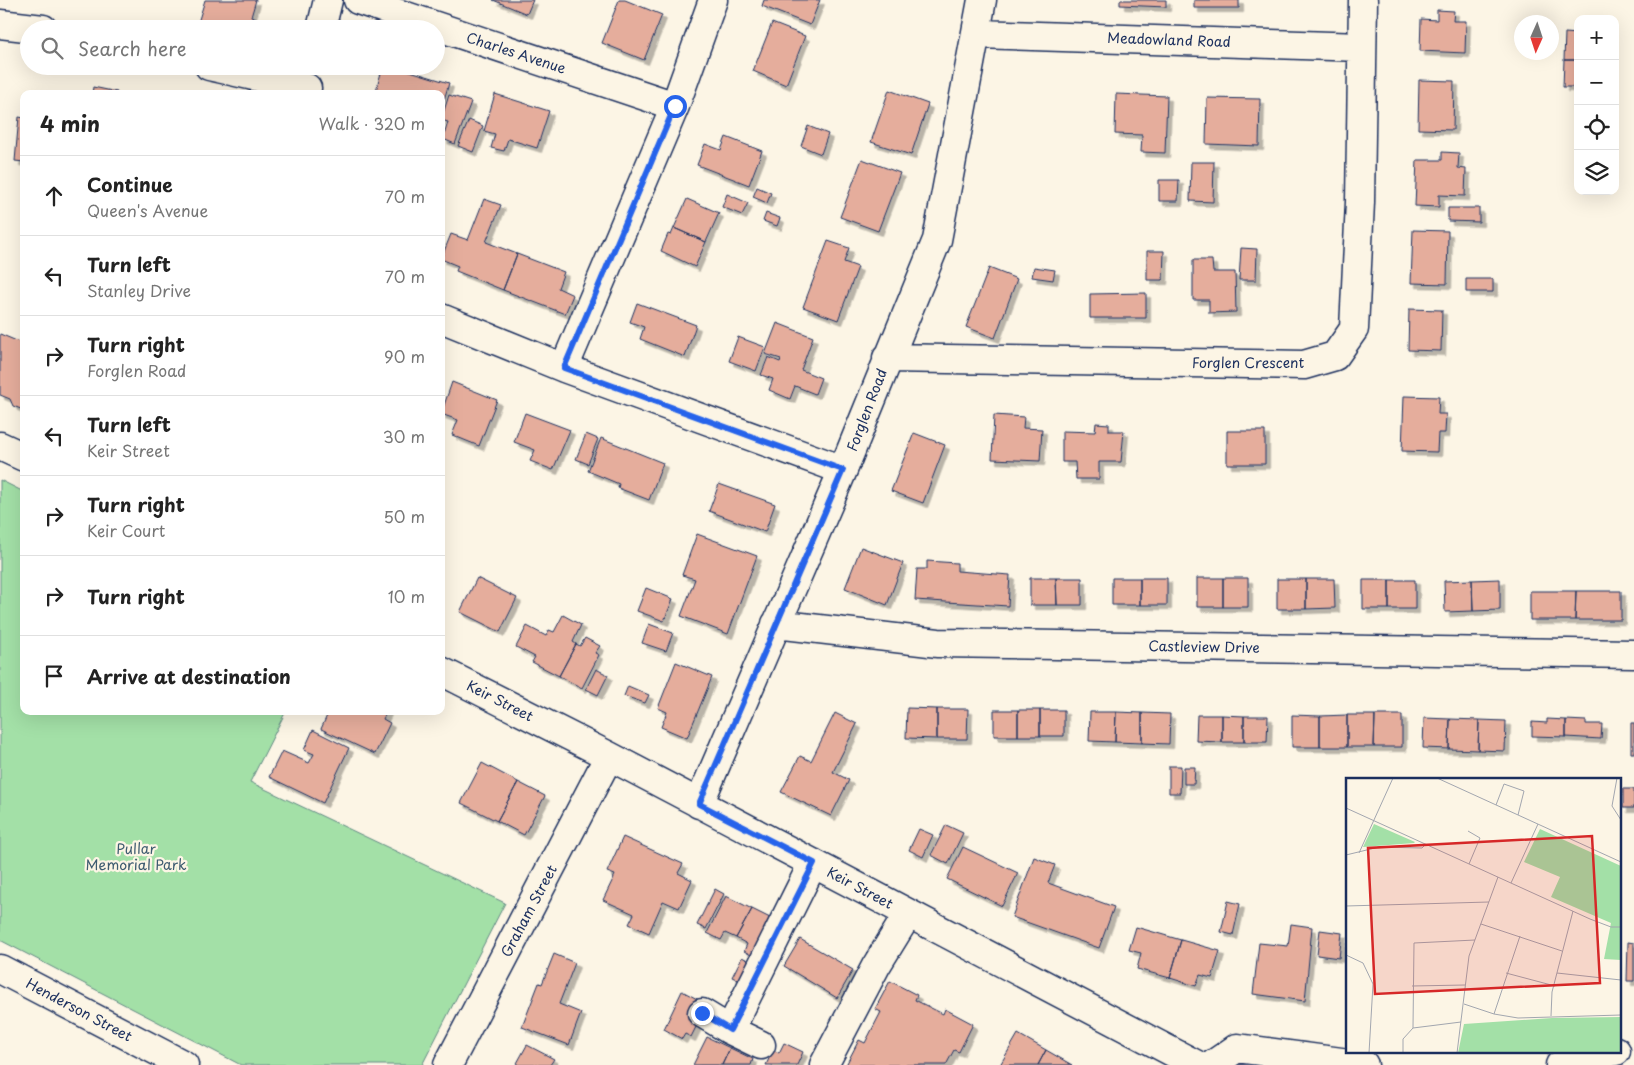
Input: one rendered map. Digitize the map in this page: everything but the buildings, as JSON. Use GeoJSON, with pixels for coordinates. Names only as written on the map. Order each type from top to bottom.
{"type":"FeatureCollection","features":[{"type":"Feature","properties":{"kind":"street"},"geometry":{"type":"LineString","coordinates":[[323,20],[328,0]]}},
{"type":"Feature","properties":{"kind":"street","name":"Charles Avenue"},"geometry":{"type":"LineString","coordinates":[[358,0],[418,20]]}},
{"type":"Feature","properties":{"kind":"street"},"geometry":{"type":"LineString","coordinates":[[564,368],[675,106],[713,0]]}},
{"type":"Feature","properties":{"kind":"street","name":"Forglen Road"},"geometry":{"type":"LineString","coordinates":[[699,804],[843,470],[887,358],[937,240],[982,0]]}},
{"type":"Feature","properties":{"kind":"street","name":"Forglen Crescent"},"geometry":{"type":"LineString","coordinates":[[887,358],[1304,365],[1336,356],[1354,329],[1360,202],[1363,0]]}},
{"type":"Feature","properties":{"kind":"street"},"geometry":{"type":"LineString","coordinates":[[0,24],[20,26]]}},
{"type":"Feature","properties":{"kind":"street","name":"Charles Avenue"},"geometry":{"type":"LineString","coordinates":[[445,29],[675,106]]}},
{"type":"Feature","properties":{"kind":"street","name":"Meadowland Road"},"geometry":{"type":"LineString","coordinates":[[977,34],[1361,47]]}},
{"type":"Feature","properties":{"kind":"street"},"geometry":{"type":"LineString","coordinates":[[262,75],[308,83]]}},
{"type":"Feature","properties":{"kind":"street"},"geometry":{"type":"LineString","coordinates":[[445,320],[564,368],[843,470]]}},
{"type":"Feature","properties":{"kind":"street"},"geometry":{"type":"LineString","coordinates":[[0,446],[20,455]]}},
{"type":"Feature","properties":{"kind":"street","name":"Castleview Drive"},"geometry":{"type":"LineString","coordinates":[[776,624],[938,643],[1634,654]]}},
{"type":"Feature","properties":{"kind":"street","name":"Keir Street"},"geometry":{"type":"LineString","coordinates":[[445,674],[609,756],[1197,1065]]}},
{"type":"Feature","properties":{"kind":"street","name":"Graham Street"},"geometry":{"type":"LineString","coordinates":[[448,1065],[609,756]]}},
{"type":"Feature","properties":{"kind":"street"},"geometry":{"type":"LineString","coordinates":[[730,1030],[814,863]]}},
{"type":"Feature","properties":{"kind":"street"},"geometry":{"type":"LineString","coordinates":[[824,1065],[876,966],[908,914]]}},
{"type":"Feature","properties":{"kind":"street","name":"Henderson Street"},"geometry":{"type":"LineString","coordinates":[[0,969],[184,1065]]}},
{"type":"Feature","properties":{"kind":"street"},"geometry":{"type":"LineString","coordinates":[[702,1013],[730,1030],[761,1045]]}},
{"type":"Feature","properties":{"kind":"street"},"geometry":{"type":"LineString","coordinates":[[1212,1065],[1236,1048],[1364,1065]]}},
{"type":"Feature","properties":{"kind":"street"},"geometry":{"type":"LineString","coordinates":[[1560,1065],[1612,1052]]}},
{"type":"Feature","properties":{"kind":"green space","name":"Pullar Memorial Park"},"geometry":{"type":"Polygon","coordinates":[[[0,480],[20,490],[20,715],[284,715],[250,782],[505,903],[422,1065],[241,1065],[0,940],[0,480]]]}},
{"type":"Feature","properties":{"kind":"route"},"geometry":{"type":"LineString","coordinates":[[675,106],[564,368],[843,470],[699,804],[814,863],[730,1030],[702,1013]]}}]}
